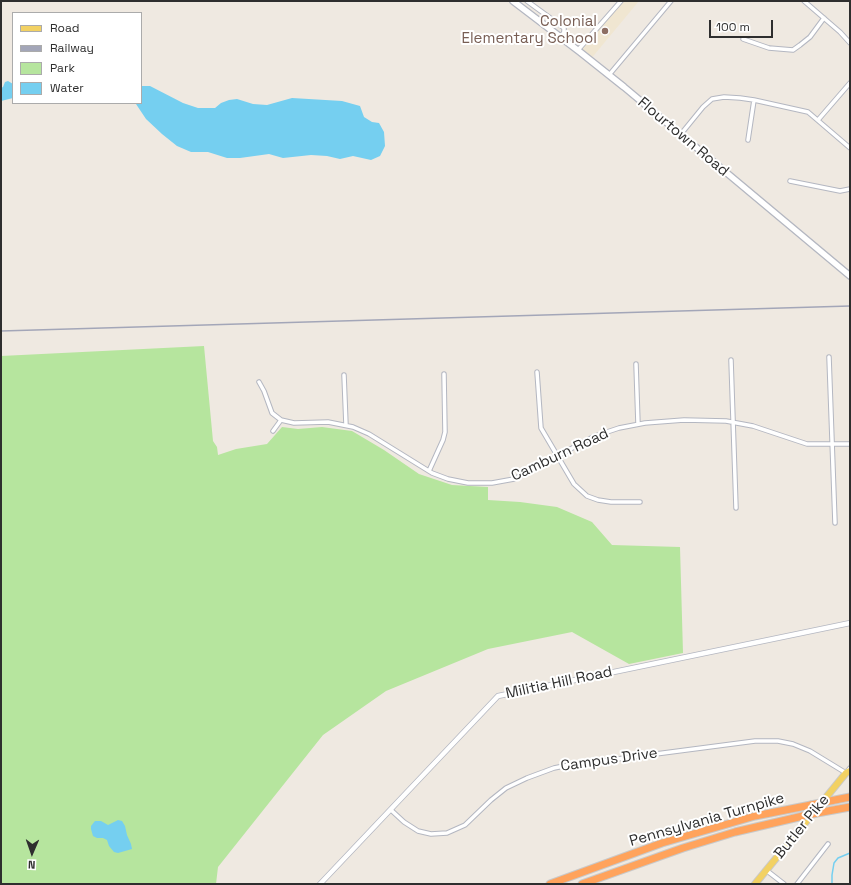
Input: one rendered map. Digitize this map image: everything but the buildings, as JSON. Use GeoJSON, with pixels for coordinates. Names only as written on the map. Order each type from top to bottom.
{"type":"FeatureCollection","features":[{"type":"Feature","properties":{"kind":"highway","name":"Pennsylvania Turnpike"},"geometry":{"type":"LineString","coordinates":[[550,884],[662,843],[755,816],[850,797]]}},
{"type":"Feature","properties":{"kind":"highway","name":"Pennsylvania Turnpike"},"geometry":{"type":"LineString","coordinates":[[582,884],[683,848],[735,832],[850,806]]}},
{"type":"Feature","properties":{"kind":"main road","name":"Flourtown Road"},"geometry":{"type":"LineString","coordinates":[[513,1],[609,75],[850,276]]}},
{"type":"Feature","properties":{"kind":"main road","name":"Butler Pike"},"geometry":{"type":"LineString","coordinates":[[755,884],[848,772]]}},
{"type":"Feature","properties":{"kind":"street"},"geometry":{"type":"LineString","coordinates":[[527,1],[564,28],[564,32],[561,37]]}},
{"type":"Feature","properties":{"kind":"street"},"geometry":{"type":"LineString","coordinates":[[578,50],[621,1]]}},
{"type":"Feature","properties":{"kind":"street"},"geometry":{"type":"LineString","coordinates":[[609,75],[671,1]]}},
{"type":"Feature","properties":{"kind":"street"},"geometry":{"type":"LineString","coordinates":[[804,1],[840,32],[850,43]]}},
{"type":"Feature","properties":{"kind":"street"},"geometry":{"type":"LineString","coordinates":[[743,39],[769,48],[793,50],[810,37],[824,18]]}},
{"type":"Feature","properties":{"kind":"street"},"geometry":{"type":"LineString","coordinates":[[818,120],[850,83]]}},
{"type":"Feature","properties":{"kind":"street"},"geometry":{"type":"LineString","coordinates":[[681,134],[703,107],[712,99],[724,97],[754,100],[808,112],[850,148]]}},
{"type":"Feature","properties":{"kind":"street"},"geometry":{"type":"LineString","coordinates":[[748,140],[754,100]]}},
{"type":"Feature","properties":{"kind":"street"},"geometry":{"type":"LineString","coordinates":[[790,181],[840,191],[850,189]]}},
{"type":"Feature","properties":{"kind":"street"},"geometry":{"type":"LineString","coordinates":[[829,357],[835,523]]}},
{"type":"Feature","properties":{"kind":"street"},"geometry":{"type":"LineString","coordinates":[[731,360],[736,508]]}},
{"type":"Feature","properties":{"kind":"street"},"geometry":{"type":"LineString","coordinates":[[636,364],[638,424]]}},
{"type":"Feature","properties":{"kind":"street"},"geometry":{"type":"LineString","coordinates":[[537,372],[541,428],[570,479],[587,496],[603,501],[640,502]]}},
{"type":"Feature","properties":{"kind":"street"},"geometry":{"type":"LineString","coordinates":[[428,472],[443,440],[445,432],[444,374]]}},
{"type":"Feature","properties":{"kind":"street"},"geometry":{"type":"LineString","coordinates":[[344,375],[346,425]]}},
{"type":"Feature","properties":{"kind":"street"},"geometry":{"type":"LineString","coordinates":[[259,382],[272,413],[281,420],[273,431]]}},
{"type":"Feature","properties":{"kind":"street","name":"Camburn Road"},"geometry":{"type":"LineString","coordinates":[[281,420],[294,423],[328,422],[346,425],[369,434],[428,472],[468,483],[492,483],[522,476],[595,436],[619,428],[638,424],[677,420],[733,422],[753,426],[807,444],[850,444]]}},
{"type":"Feature","properties":{"kind":"street","name":"Militia Hill Road"},"geometry":{"type":"LineString","coordinates":[[320,884],[498,696],[850,624]]}},
{"type":"Feature","properties":{"kind":"street","name":"Campus Drive"},"geometry":{"type":"LineString","coordinates":[[391,810],[404,822],[418,831],[430,834],[447,834],[465,825],[506,788],[554,768],[755,741],[778,741],[793,744],[810,751],[848,772]]}},
{"type":"Feature","properties":{"kind":"street"},"geometry":{"type":"LineString","coordinates":[[848,772],[850,768]]}},
{"type":"Feature","properties":{"kind":"street"},"geometry":{"type":"LineString","coordinates":[[797,884],[828,844]]}},
{"type":"Feature","properties":{"kind":"street"},"geometry":{"type":"LineString","coordinates":[[766,870],[784,884]]}},
{"type":"Feature","properties":{"kind":"shaded area","name":"Colonial Elementary School"},"geometry":{"type":"Polygon","coordinates":[[[621,1],[639,1],[590,60],[578,50],[621,1]]]}},
{"type":"Feature","properties":{"kind":"green space"},"geometry":{"type":"Polygon","coordinates":[[[204,346],[213,441],[217,447],[218,455],[236,449],[267,444],[282,427],[298,429],[322,427],[352,431],[384,450],[419,474],[452,485],[488,487],[488,500],[520,502],[557,507],[592,522],[612,545],[680,547],[683,653],[629,664],[572,632],[488,649],[386,691],[323,735],[218,867],[216,884],[1,884],[1,356],[204,346]]]}},
{"type":"Feature","properties":{"kind":"water"},"geometry":{"type":"Polygon","coordinates":[[[8,81],[12,83],[12,98],[1,101],[1,88],[5,82],[8,81]]]}},
{"type":"Feature","properties":{"kind":"water"},"geometry":{"type":"Polygon","coordinates":[[[142,86],[150,86],[183,103],[198,108],[215,108],[221,103],[237,99],[253,104],[267,105],[292,98],[342,101],[360,106],[364,117],[372,122],[379,123],[384,132],[385,146],[380,156],[371,160],[353,156],[340,159],[311,155],[283,158],[269,154],[240,158],[227,158],[208,152],[191,152],[177,146],[146,119],[136,104],[142,104],[142,86]]]}},
{"type":"Feature","properties":{"kind":"water"},"geometry":{"type":"Polygon","coordinates":[[[118,820],[122,821],[125,826],[132,849],[118,853],[114,852],[109,846],[107,840],[93,836],[91,826],[95,821],[101,821],[108,825],[118,820]]]}},
{"type":"Feature","properties":{"kind":"waterway"},"geometry":{"type":"LineString","coordinates":[[832,884],[834,863],[838,858],[850,853]]}},
{"type":"Feature","properties":{"kind":"railway"},"geometry":{"type":"LineString","coordinates":[[1,331],[850,306]]}},
{"type":"Feature","properties":{"kind":"place","name":"Colonial Elementary School"},"geometry":{"type":"Point","coordinates":[605,31]}}]}
